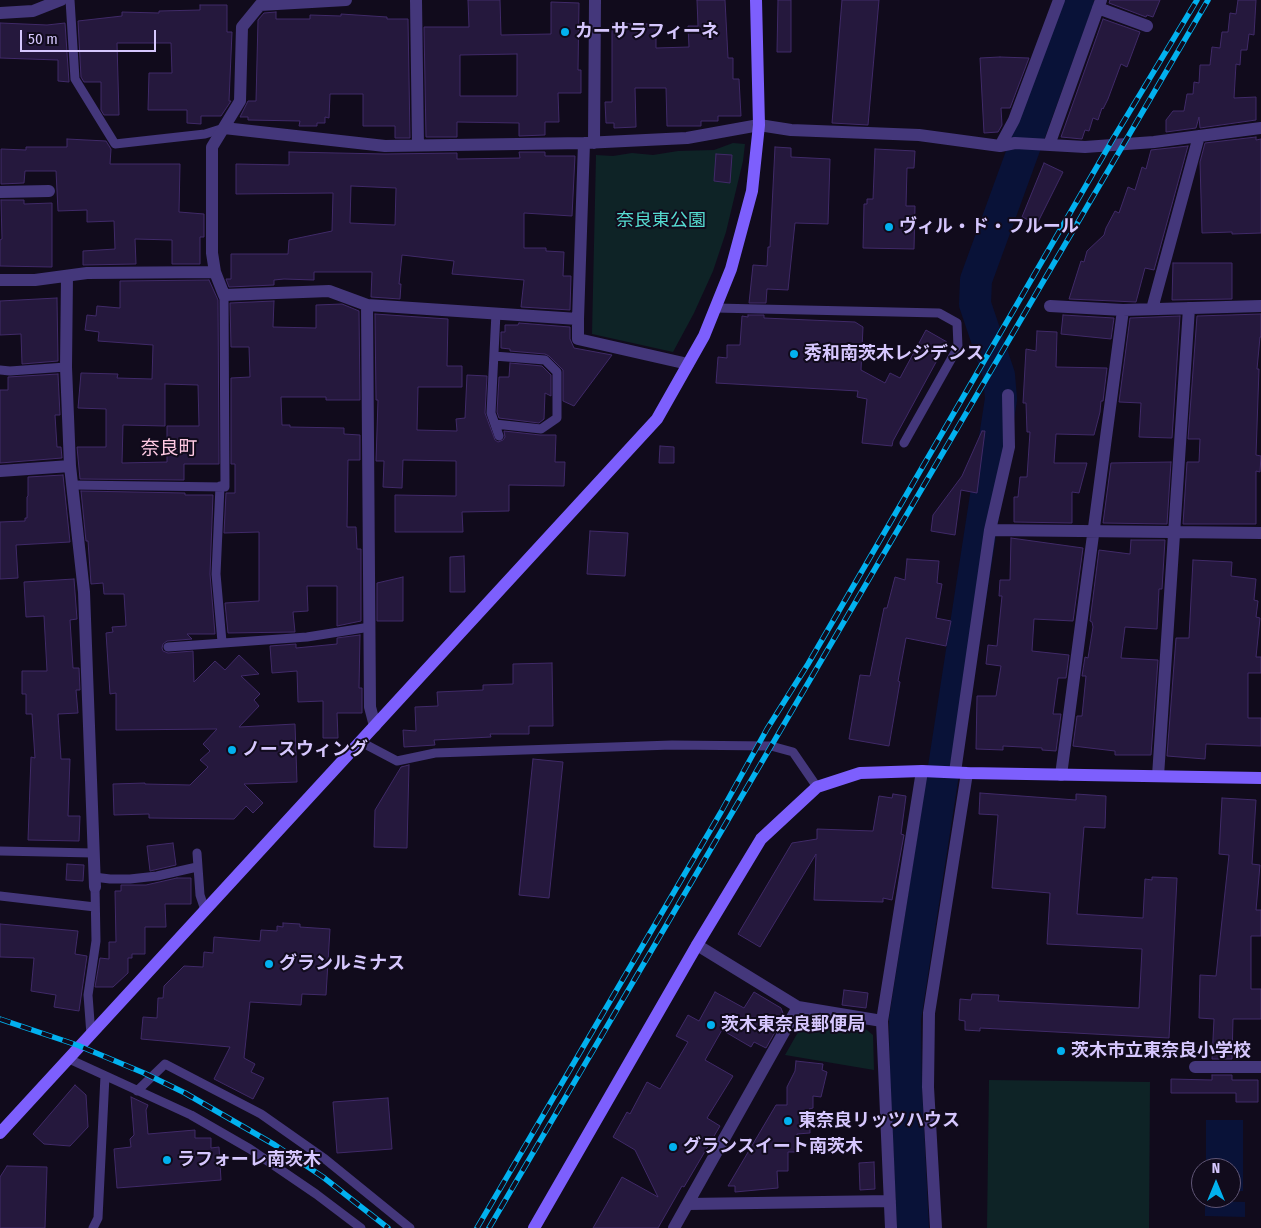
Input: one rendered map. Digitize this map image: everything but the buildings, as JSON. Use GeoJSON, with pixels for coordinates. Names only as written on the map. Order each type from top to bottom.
{"type":"FeatureCollection","features":[{"type":"Feature","properties":{"kind":"street"},"geometry":{"type":"LineString","coordinates":[[0,13],[33,11],[61,0]]}},
{"type":"Feature","properties":{"kind":"street"},"geometry":{"type":"LineString","coordinates":[[346,0],[260,5],[242,27],[240,101],[212,147],[211,237],[215,272],[224,295],[329,291],[368,305],[578,319]]}},
{"type":"Feature","properties":{"kind":"street"},"geometry":{"type":"LineString","coordinates":[[416,0],[418,145]]}},
{"type":"Feature","properties":{"kind":"street"},"geometry":{"type":"LineString","coordinates":[[595,0],[578,339],[688,364]]}},
{"type":"Feature","properties":{"kind":"street"},"geometry":{"type":"LineString","coordinates":[[0,1133],[657,420],[704,336],[732,269],[752,191],[759,125],[756,0]]}},
{"type":"Feature","properties":{"kind":"street"},"geometry":{"type":"LineString","coordinates":[[1000,146],[1014,120],[1059,0]]}},
{"type":"Feature","properties":{"kind":"street"},"geometry":{"type":"LineString","coordinates":[[1049,145],[1100,4],[1147,26]]}},
{"type":"Feature","properties":{"kind":"street"},"geometry":{"type":"LineString","coordinates":[[224,128],[386,146],[589,143],[687,138],[759,125],[791,130],[919,135],[1000,146],[1015,143],[1085,147],[1154,142],[1261,128]]}},
{"type":"Feature","properties":{"kind":"street"},"geometry":{"type":"LineString","coordinates":[[1152,309],[1200,136]]}},
{"type":"Feature","properties":{"kind":"street"},"geometry":{"type":"LineString","coordinates":[[0,192],[49,191]]}},
{"type":"Feature","properties":{"kind":"street"},"geometry":{"type":"LineString","coordinates":[[0,280],[35,280],[87,273],[215,272]]}},
{"type":"Feature","properties":{"kind":"street"},"geometry":{"type":"LineString","coordinates":[[66,276],[66,367],[70,466],[84,592],[94,882]]}},
{"type":"Feature","properties":{"kind":"street"},"geometry":{"type":"LineString","coordinates":[[368,305],[370,707],[375,726]]}},
{"type":"Feature","properties":{"kind":"street"},"geometry":{"type":"LineString","coordinates":[[1050,306],[1123,310],[1261,306]]}},
{"type":"Feature","properties":{"kind":"street"},"geometry":{"type":"LineString","coordinates":[[1158,776],[1189,308]]}},
{"type":"Feature","properties":{"kind":"street"},"geometry":{"type":"LineString","coordinates":[[1061,775],[1123,310]]}},
{"type":"Feature","properties":{"kind":"street"},"geometry":{"type":"LineString","coordinates":[[936,1228],[928,1087],[929,1013],[961,773],[990,530],[1009,447],[1008,395]]}},
{"type":"Feature","properties":{"kind":"street"},"geometry":{"type":"LineString","coordinates":[[0,472],[70,466]]}},
{"type":"Feature","properties":{"kind":"street"},"geometry":{"type":"LineString","coordinates":[[990,530],[1261,533]]}},
{"type":"Feature","properties":{"kind":"street"},"geometry":{"type":"LineString","coordinates":[[891,1228],[882,1021],[924,771]]}},
{"type":"Feature","properties":{"kind":"street"},"geometry":{"type":"LineString","coordinates":[[534,1228],[697,945],[761,839],[818,787],[860,773],[924,771],[1261,778]]}},
{"type":"Feature","properties":{"kind":"street"},"geometry":{"type":"LineString","coordinates":[[697,945],[798,1007],[882,1021]]}},
{"type":"Feature","properties":{"kind":"street"},"geometry":{"type":"LineString","coordinates":[[674,1228],[798,1007]]}},
{"type":"Feature","properties":{"kind":"street"},"geometry":{"type":"LineString","coordinates":[[1195,1067],[1261,1067]]}},
{"type":"Feature","properties":{"kind":"street"},"geometry":{"type":"LineString","coordinates":[[689,1204],[890,1201]]}},
{"type":"Feature","properties":{"kind":"lane"},"geometry":{"type":"LineString","coordinates":[[70,0],[75,80],[115,144],[205,134],[224,128]]}},
{"type":"Feature","properties":{"kind":"lane"},"geometry":{"type":"LineString","coordinates":[[72,485],[225,486],[224,295]]}},
{"type":"Feature","properties":{"kind":"lane"},"geometry":{"type":"LineString","coordinates":[[715,308],[939,313],[957,323],[958,347],[904,443]]}},
{"type":"Feature","properties":{"kind":"lane"},"geometry":{"type":"LineString","coordinates":[[496,313],[491,413],[499,436]]}},
{"type":"Feature","properties":{"kind":"lane"},"geometry":{"type":"LineString","coordinates":[[494,356],[545,360],[557,372],[557,418],[541,430],[495,424]]}},
{"type":"Feature","properties":{"kind":"lane"},"geometry":{"type":"LineString","coordinates":[[0,370],[66,367]]}},
{"type":"Feature","properties":{"kind":"lane"},"geometry":{"type":"LineString","coordinates":[[220,486],[216,574],[222,642]]}},
{"type":"Feature","properties":{"kind":"lane"},"geometry":{"type":"LineString","coordinates":[[168,647],[307,637],[370,627]]}},
{"type":"Feature","properties":{"kind":"lane"},"geometry":{"type":"LineString","coordinates":[[361,742],[397,761],[435,753],[672,745],[771,746],[775,749],[793,752],[818,787]]}},
{"type":"Feature","properties":{"kind":"lane"},"geometry":{"type":"LineString","coordinates":[[0,851],[93,853]]}},
{"type":"Feature","properties":{"kind":"lane"},"geometry":{"type":"LineString","coordinates":[[197,853],[200,895],[205,910]]}},
{"type":"Feature","properties":{"kind":"lane"},"geometry":{"type":"LineString","coordinates":[[91,1035],[88,994],[96,940],[94,882],[157,876],[197,867]]}},
{"type":"Feature","properties":{"kind":"lane"},"geometry":{"type":"LineString","coordinates":[[0,896],[95,907]]}},
{"type":"Feature","properties":{"kind":"lane"},"geometry":{"type":"LineString","coordinates":[[68,1059],[191,1115],[250,1149],[316,1194],[361,1228]]}},
{"type":"Feature","properties":{"kind":"lane"},"geometry":{"type":"LineString","coordinates":[[137,1091],[165,1064],[261,1114],[325,1160],[410,1228]]}},
{"type":"Feature","properties":{"kind":"lane"},"geometry":{"type":"LineString","coordinates":[[93,1228],[98,1218],[105,1076]]}},
{"type":"Feature","properties":{"kind":"green space","name":"奈良東公園"},"geometry":{"type":"Polygon","coordinates":[[[733,143],[745,144],[743,161],[726,232],[713,271],[694,313],[673,352],[592,334],[596,155],[613,156],[632,153],[653,155],[678,151],[714,150],[733,143]]]}},
{"type":"Feature","properties":{"kind":"green space"},"geometry":{"type":"Polygon","coordinates":[[[816,1020],[862,1026],[873,1035],[874,1070],[785,1055],[801,1027],[816,1020]]]}},
{"type":"Feature","properties":{"kind":"green space"},"geometry":{"type":"Polygon","coordinates":[[[989,1080],[1150,1082],[1149,1228],[987,1228],[989,1080]]]}},
{"type":"Feature","properties":{"kind":"water"},"geometry":{"type":"Polygon","coordinates":[[[1206,1120],[1243,1120],[1243,1191],[1241,1191],[1241,1158],[1206,1158],[1206,1120]]]}},
{"type":"Feature","properties":{"kind":"water"},"geometry":{"type":"Polygon","coordinates":[[[1241,1202],[1245,1202],[1245,1217],[1205,1216],[1205,1208],[1241,1208],[1241,1202]]]}},
{"type":"Feature","properties":{"kind":"waterway"},"geometry":{"type":"LineString","coordinates":[[913,1228],[906,1086],[905,1019],[1001,399],[999,375],[975,304],[976,280],[1078,0]]}},
{"type":"Feature","properties":{"kind":"railway"},"geometry":{"type":"LineString","coordinates":[[477,1228],[721,812],[767,729],[808,664],[1113,139],[1197,0]]}},
{"type":"Feature","properties":{"kind":"railway"},"geometry":{"type":"LineString","coordinates":[[489,1228],[1208,0]]}},
{"type":"Feature","properties":{"kind":"railway"},"geometry":{"type":"LineString","coordinates":[[0,1019],[77,1045],[144,1073],[185,1093],[275,1145],[323,1177],[388,1228]]}},
{"type":"Feature","properties":{"kind":"place","name":"カーサラフィーネ"},"geometry":{"type":"Point","coordinates":[565,32]}},
{"type":"Feature","properties":{"kind":"place","name":"ヴィル・ド・フルール"},"geometry":{"type":"Point","coordinates":[889,227]}},
{"type":"Feature","properties":{"kind":"place","name":"秀和南茨木レジデンス"},"geometry":{"type":"Point","coordinates":[794,354]}},
{"type":"Feature","properties":{"kind":"place","name":"ノースウィング"},"geometry":{"type":"Point","coordinates":[232,750]}},
{"type":"Feature","properties":{"kind":"place","name":"グランルミナス"},"geometry":{"type":"Point","coordinates":[269,964]}},
{"type":"Feature","properties":{"kind":"place","name":"茨木東奈良郵便局"},"geometry":{"type":"Point","coordinates":[711,1025]}},
{"type":"Feature","properties":{"kind":"place","name":"茨木市立東奈良小学校"},"geometry":{"type":"Point","coordinates":[1061,1051]}},
{"type":"Feature","properties":{"kind":"place","name":"東奈良リッツハウス"},"geometry":{"type":"Point","coordinates":[788,1121]}},
{"type":"Feature","properties":{"kind":"place","name":"グランスイート南茨木"},"geometry":{"type":"Point","coordinates":[673,1147]}},
{"type":"Feature","properties":{"kind":"place","name":"ラフォーレ南茨木"},"geometry":{"type":"Point","coordinates":[167,1160]}},
{"type":"Feature","properties":{"kind":"district","name":"奈良町"},"geometry":{"type":"Point","coordinates":[169,449]}}]}
